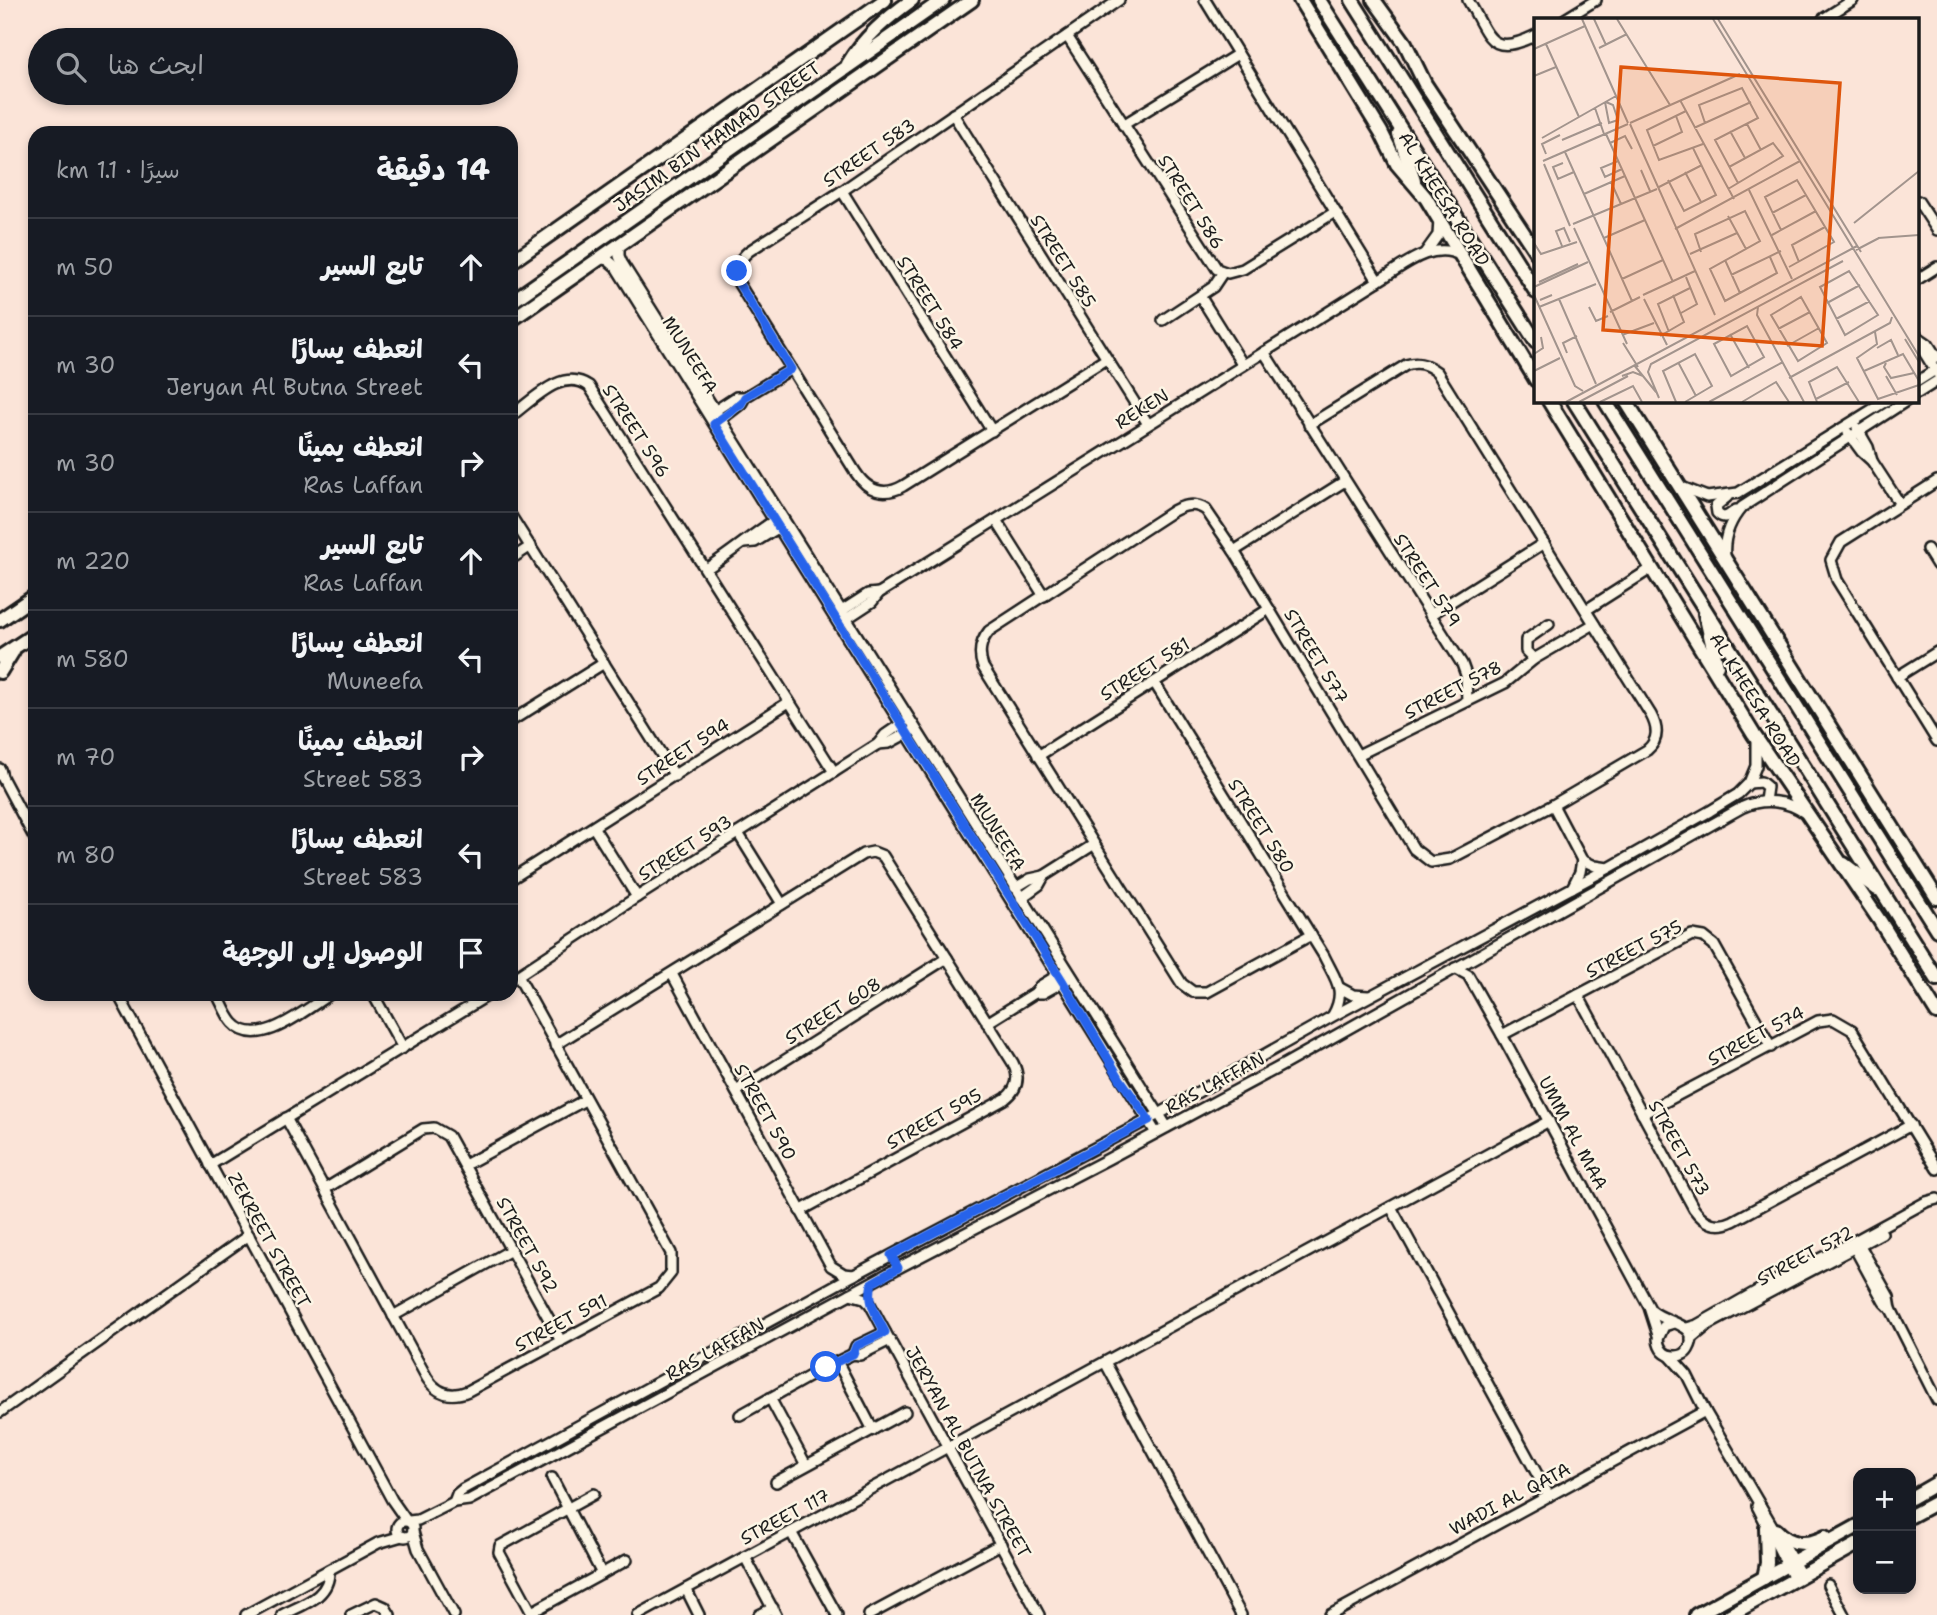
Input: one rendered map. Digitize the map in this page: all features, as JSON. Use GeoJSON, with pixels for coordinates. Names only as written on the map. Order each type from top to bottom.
{"type":"FeatureCollection","features":[{"type":"Feature","properties":{"kind":"main road","name":"JASIM BIN HAMAD STREET"},"geometry":{"type":"LineString","coordinates":[[518,257],[885,0]]}},
{"type":"Feature","properties":{"kind":"main road"},"geometry":{"type":"LineString","coordinates":[[846,68],[870,35],[912,0]]}},
{"type":"Feature","properties":{"kind":"main road","name":"JASIM BIN HAMAD STREET"},"geometry":{"type":"LineString","coordinates":[[518,298],[943,0]]}},
{"type":"Feature","properties":{"kind":"main road"},"geometry":{"type":"LineString","coordinates":[[518,315],[972,0]]}},
{"type":"Feature","properties":{"kind":"main road","name":"AL KHEESA ROAD"},"geometry":{"type":"LineString","coordinates":[[1300,0],[1381,132],[1392,156],[1439,220],[1534,377]]}},
{"type":"Feature","properties":{"kind":"main road","name":"AL KHEESA ROAD"},"geometry":{"type":"LineString","coordinates":[[1319,0],[1534,339]]}},
{"type":"Feature","properties":{"kind":"main road"},"geometry":{"type":"LineString","coordinates":[[1374,0],[1405,43],[1425,84],[1534,249]]}},
{"type":"Feature","properties":{"kind":"main road","name":"AL KHEESA ROAD"},"geometry":{"type":"LineString","coordinates":[[1354,4],[1532,281]]}},
{"type":"Feature","properties":{"kind":"main road"},"geometry":{"type":"LineString","coordinates":[[1394,117],[1415,184]]}},
{"type":"Feature","properties":{"kind":"main road"},"geometry":{"type":"LineString","coordinates":[[667,213],[674,188]]}},
{"type":"Feature","properties":{"kind":"main road"},"geometry":{"type":"LineString","coordinates":[[1486,298],[1521,318]]}},
{"type":"Feature","properties":{"kind":"main road"},"geometry":{"type":"LineString","coordinates":[[518,306],[534,304]]}},
{"type":"Feature","properties":{"kind":"main road","name":"AL KHEESA ROAD"},"geometry":{"type":"LineString","coordinates":[[1550,402],[1754,735],[1880,921],[1937,1013]]}},
{"type":"Feature","properties":{"kind":"main road","name":"AL KHEESA ROAD"},"geometry":{"type":"LineString","coordinates":[[1575,402],[1937,979]]}},
{"type":"Feature","properties":{"kind":"main road","name":"AL KHEESA ROAD"},"geometry":{"type":"LineString","coordinates":[[1606,402],[1937,930]]}},
{"type":"Feature","properties":{"kind":"main road"},"geometry":{"type":"LineString","coordinates":[[1627,402],[1937,898]]}},
{"type":"Feature","properties":{"kind":"main road"},"geometry":{"type":"LineString","coordinates":[[0,620],[28,601]]}},
{"type":"Feature","properties":{"kind":"main road"},"geometry":{"type":"LineString","coordinates":[[1702,604],[1720,677]]}},
{"type":"Feature","properties":{"kind":"main road"},"geometry":{"type":"LineString","coordinates":[[1755,607],[1777,676]]}},
{"type":"Feature","properties":{"kind":"main road"},"geometry":{"type":"LineString","coordinates":[[0,657],[28,638]]}},
{"type":"Feature","properties":{"kind":"main road"},"geometry":{"type":"LineString","coordinates":[[0,671],[17,645]]}},
{"type":"Feature","properties":{"kind":"main road"},"geometry":{"type":"LineString","coordinates":[[1833,855],[1884,894]]}},
{"type":"Feature","properties":{"kind":"main road"},"geometry":{"type":"LineString","coordinates":[[1916,1495],[1937,1483]]}},
{"type":"Feature","properties":{"kind":"main road"},"geometry":{"type":"LineString","coordinates":[[1916,1513],[1937,1502]]}},
{"type":"Feature","properties":{"kind":"main road"},"geometry":{"type":"LineString","coordinates":[[1764,1578],[1771,1529],[1786,1539],[1804,1544],[1853,1528]]}},
{"type":"Feature","properties":{"kind":"main road"},"geometry":{"type":"LineString","coordinates":[[1696,1615],[1853,1529]]}},
{"type":"Feature","properties":{"kind":"main road"},"geometry":{"type":"LineString","coordinates":[[1730,1615],[1853,1547]]}},
{"type":"Feature","properties":{"kind":"street","name":"STREET 583"},"geometry":{"type":"LineString","coordinates":[[1106,359],[897,489],[877,492],[860,479],[791,369],[739,284],[738,265],[749,251],[842,191],[1119,0]]}},
{"type":"Feature","properties":{"kind":"street"},"geometry":{"type":"LineString","coordinates":[[1205,0],[1378,281]]}},
{"type":"Feature","properties":{"kind":"street"},"geometry":{"type":"LineString","coordinates":[[1468,0],[1497,44],[1512,46],[1534,36]]}},
{"type":"Feature","properties":{"kind":"street"},"geometry":{"type":"LineString","coordinates":[[1567,18],[1596,0]]}},
{"type":"Feature","properties":{"kind":"street"},"geometry":{"type":"LineString","coordinates":[[1825,18],[1853,0]]}},
{"type":"Feature","properties":{"kind":"street","name":"STREET 586"},"geometry":{"type":"LineString","coordinates":[[1067,36],[1212,264],[1223,272],[1243,270],[1335,212]]}},
{"type":"Feature","properties":{"kind":"street"},"geometry":{"type":"LineString","coordinates":[[1123,125],[1238,54]]}},
{"type":"Feature","properties":{"kind":"street","name":"STREET 585"},"geometry":{"type":"LineString","coordinates":[[953,114],[1148,424]]}},
{"type":"Feature","properties":{"kind":"street","name":"STREET 584"},"geometry":{"type":"LineString","coordinates":[[842,191],[992,431]]}},
{"type":"Feature","properties":{"kind":"street"},"geometry":{"type":"LineString","coordinates":[[1920,204],[1937,230]]}},
{"type":"Feature","properties":{"kind":"street"},"geometry":{"type":"LineString","coordinates":[[1424,254],[1438,235],[1439,220]]}},
{"type":"Feature","properties":{"kind":"street","name":"MUNEEFA"},"geometry":{"type":"LineString","coordinates":[[619,244],[620,259],[715,417],[1065,976],[1167,1127]]}},
{"type":"Feature","properties":{"kind":"street"},"geometry":{"type":"LineString","coordinates":[[1424,254],[1438,250],[1460,255]]}},
{"type":"Feature","properties":{"kind":"street","name":"REKEN"},"geometry":{"type":"LineString","coordinates":[[840,618],[872,602],[878,593],[1424,254]]}},
{"type":"Feature","properties":{"kind":"street","name":"MUNEEFA"},"geometry":{"type":"LineString","coordinates":[[597,259],[608,260],[616,267],[715,417]]}},
{"type":"Feature","properties":{"kind":"street"},"geometry":{"type":"LineString","coordinates":[[1920,278],[1937,267]]}},
{"type":"Feature","properties":{"kind":"street"},"geometry":{"type":"LineString","coordinates":[[1163,320],[1216,284],[1223,272]]}},
{"type":"Feature","properties":{"kind":"street"},"geometry":{"type":"LineString","coordinates":[[1200,296],[1243,365]]}},
{"type":"Feature","properties":{"kind":"street"},"geometry":{"type":"LineString","coordinates":[[1920,338],[1937,358]]}},
{"type":"Feature","properties":{"kind":"street"},"geometry":{"type":"LineString","coordinates":[[1920,342],[1936,371],[1920,380]]}},
{"type":"Feature","properties":{"kind":"street","name":"STREET 579"},"geometry":{"type":"LineString","coordinates":[[1264,352],[1464,669],[1467,701]]}},
{"type":"Feature","properties":{"kind":"street","name":"STREET 577"},"geometry":{"type":"LineString","coordinates":[[1309,425],[1406,365],[1413,363],[1430,366],[1437,372],[1654,719],[1656,738],[1647,750],[1553,805],[1450,859],[1431,862],[1413,849],[1234,551],[1206,510],[1200,506],[1186,505],[1173,511],[989,631],[984,637],[980,652],[983,667],[1182,984],[1193,992],[1207,992],[1311,935]]}},
{"type":"Feature","properties":{"kind":"street"},"geometry":{"type":"LineString","coordinates":[[715,417],[741,404],[745,397],[791,369]]}},
{"type":"Feature","properties":{"kind":"street","name":"STREET 596"},"geometry":{"type":"LineString","coordinates":[[518,411],[564,379],[578,380],[589,386],[834,772]]}},
{"type":"Feature","properties":{"kind":"street"},"geometry":{"type":"LineString","coordinates":[[1920,392],[1937,381]]}},
{"type":"Feature","properties":{"kind":"street"},"geometry":{"type":"LineString","coordinates":[[1884,402],[1718,502],[1715,510],[1727,517],[1904,402]]}},
{"type":"Feature","properties":{"kind":"street"},"geometry":{"type":"LineString","coordinates":[[1853,421],[1855,433]]}},
{"type":"Feature","properties":{"kind":"street"},"geometry":{"type":"LineString","coordinates":[[1844,427],[1855,433],[1868,447],[1872,461],[1900,505]]}},
{"type":"Feature","properties":{"kind":"street"},"geometry":{"type":"LineString","coordinates":[[1234,551],[1345,481]]}},
{"type":"Feature","properties":{"kind":"street"},"geometry":{"type":"LineString","coordinates":[[1937,481],[1841,542],[1831,560],[1837,580],[1937,741]]}},
{"type":"Feature","properties":{"kind":"street"},"geometry":{"type":"LineString","coordinates":[[1677,484],[1694,494],[1707,497],[1738,492]]}},
{"type":"Feature","properties":{"kind":"street"},"geometry":{"type":"LineString","coordinates":[[1726,562],[1724,548],[1729,527],[1737,513],[1748,502]]}},
{"type":"Feature","properties":{"kind":"street"},"geometry":{"type":"LineString","coordinates":[[996,520],[1044,596]]}},
{"type":"Feature","properties":{"kind":"street"},"geometry":{"type":"LineString","coordinates":[[706,569],[744,544],[755,542],[780,521]]}},
{"type":"Feature","properties":{"kind":"street"},"geometry":{"type":"LineString","coordinates":[[518,526],[675,776]]}},
{"type":"Feature","properties":{"kind":"street"},"geometry":{"type":"LineString","coordinates":[[1430,615],[1544,544]]}},
{"type":"Feature","properties":{"kind":"street"},"geometry":{"type":"LineString","coordinates":[[518,554],[531,546]]}},
{"type":"Feature","properties":{"kind":"street"},"geometry":{"type":"LineString","coordinates":[[1927,549],[1937,565]]}},
{"type":"Feature","properties":{"kind":"street"},"geometry":{"type":"LineString","coordinates":[[1586,610],[1653,568]]}},
{"type":"Feature","properties":{"kind":"street","name":"STREET 581"},"geometry":{"type":"LineString","coordinates":[[1038,756],[1269,610]]}},
{"type":"Feature","properties":{"kind":"street"},"geometry":{"type":"LineString","coordinates":[[1534,659],[1526,650],[1526,640],[1549,624]]}},
{"type":"Feature","properties":{"kind":"street","name":"STREET 578"},"geometry":{"type":"LineString","coordinates":[[1358,755],[1505,683],[1534,659],[1594,624]]}},
{"type":"Feature","properties":{"kind":"street"},"geometry":{"type":"LineString","coordinates":[[1897,677],[1937,652]]}},
{"type":"Feature","properties":{"kind":"street"},"geometry":{"type":"LineString","coordinates":[[518,717],[604,663]]}},
{"type":"Feature","properties":{"kind":"street","name":"STREET 580"},"geometry":{"type":"LineString","coordinates":[[1154,682],[1311,935],[1340,988]]}},
{"type":"Feature","properties":{"kind":"street","name":"STREET 594"},"geometry":{"type":"LineString","coordinates":[[518,875],[789,702]]}},
{"type":"Feature","properties":{"kind":"street","name":"STREET 593"},"geometry":{"type":"LineString","coordinates":[[518,975],[878,744],[884,735],[905,722]]}},
{"type":"Feature","properties":{"kind":"street","name":"MUNEEFA"},"geometry":{"type":"LineString","coordinates":[[910,731],[1015,888],[1120,1079],[1156,1133]]}},
{"type":"Feature","properties":{"kind":"street","name":"STREET 593"},"geometry":{"type":"LineString","coordinates":[[878,744],[889,743],[910,731]]}},
{"type":"Feature","properties":{"kind":"street"},"geometry":{"type":"LineString","coordinates":[[1754,735],[1757,758],[1749,783],[1761,782],[1767,787],[1765,801],[1786,804],[1806,814]]}},
{"type":"Feature","properties":{"kind":"street"},"geometry":{"type":"LineString","coordinates":[[1,774],[28,826]]}},
{"type":"Feature","properties":{"kind":"street","name":"RAS LAFFAN"},"geometry":{"type":"LineString","coordinates":[[454,1502],[460,1491],[822,1292],[1149,1120],[1333,1016],[1609,868],[1724,803],[1749,783]]}},
{"type":"Feature","properties":{"kind":"street","name":"RAS LAFFAN"},"geometry":{"type":"LineString","coordinates":[[246,1615],[418,1520],[454,1502],[469,1500],[898,1268],[1156,1133],[1743,807],[1765,801]]}},
{"type":"Feature","properties":{"kind":"street"},"geometry":{"type":"LineString","coordinates":[[1553,805],[1582,860],[1609,868]]}},
{"type":"Feature","properties":{"kind":"street"},"geometry":{"type":"LineString","coordinates":[[594,828],[637,897]]}},
{"type":"Feature","properties":{"kind":"street"},"geometry":{"type":"LineString","coordinates":[[738,833],[782,904]]}},
{"type":"Feature","properties":{"kind":"street"},"geometry":{"type":"LineString","coordinates":[[1015,888],[1034,877],[1044,876],[1094,845]]}},
{"type":"Feature","properties":{"kind":"street","name":"STREET 595"},"geometry":{"type":"LineString","coordinates":[[555,1045],[863,854],[878,853],[890,864],[1017,1072],[1015,1087],[1009,1096],[800,1210]]}},
{"type":"Feature","properties":{"kind":"street"},"geometry":{"type":"LineString","coordinates":[[1572,888],[1582,860]]}},
{"type":"Feature","properties":{"kind":"street"},"geometry":{"type":"LineString","coordinates":[[1021,898],[1039,884],[1044,876]]}},
{"type":"Feature","properties":{"kind":"street","name":"STREET 575"},"geometry":{"type":"LineString","coordinates":[[1502,1035],[1686,937],[1704,937],[1717,950],[1771,1046]]}},
{"type":"Feature","properties":{"kind":"street"},"geometry":{"type":"LineString","coordinates":[[1455,968],[1468,975],[1474,957]]}},
{"type":"Feature","properties":{"kind":"street","name":"STREET 608"},"geometry":{"type":"LineString","coordinates":[[736,1091],[947,958]]}},
{"type":"Feature","properties":{"kind":"street","name":"STREET 590"},"geometry":{"type":"LineString","coordinates":[[671,974],[831,1266]]}},
{"type":"Feature","properties":{"kind":"street","name":"UMM AL MAA"},"geometry":{"type":"LineString","coordinates":[[1468,975],[1648,1307],[1658,1335]]}},
{"type":"Feature","properties":{"kind":"street"},"geometry":{"type":"LineString","coordinates":[[987,1023],[1035,993],[1043,993],[1065,976]]}},
{"type":"Feature","properties":{"kind":"street","name":"STREET 591"},"geometry":{"type":"LineString","coordinates":[[286,1118],[431,1385],[437,1391],[452,1395],[468,1391],[659,1288],[668,1279],[673,1266],[668,1247],[555,1045],[518,985]]}},
{"type":"Feature","properties":{"kind":"street"},"geometry":{"type":"LineString","coordinates":[[1333,1016],[1340,1000],[1340,988],[1353,995],[1370,996]]}},
{"type":"Feature","properties":{"kind":"street","name":"STREET 573"},"geometry":{"type":"LineString","coordinates":[[1578,995],[1699,1216],[1712,1224],[1733,1221],[1911,1125]]}},
{"type":"Feature","properties":{"kind":"street","name":"ZEKREET STREET"},"geometry":{"type":"LineString","coordinates":[[122,1001],[454,1615]]}},
{"type":"Feature","properties":{"kind":"street"},"geometry":{"type":"LineString","coordinates":[[221,1001],[235,1024],[241,1030],[254,1034],[275,1028],[319,1001]]}},
{"type":"Feature","properties":{"kind":"street"},"geometry":{"type":"LineString","coordinates":[[377,1001],[403,1048]]}},
{"type":"Feature","properties":{"kind":"street"},"geometry":{"type":"LineString","coordinates":[[209,1165],[479,1001]]}},
{"type":"Feature","properties":{"kind":"street","name":"STREET 574"},"geometry":{"type":"LineString","coordinates":[[1642,1114],[1818,1021],[1833,1019],[1846,1025],[1856,1036],[1937,1169]]}},
{"type":"Feature","properties":{"kind":"street"},"geometry":{"type":"LineString","coordinates":[[465,1165],[584,1100]]}},
{"type":"Feature","properties":{"kind":"street","name":"STREET 117"},"geometry":{"type":"LineString","coordinates":[[638,1615],[1549,1121]]}},
{"type":"Feature","properties":{"kind":"street","name":"STREET 592"},"geometry":{"type":"LineString","coordinates":[[325,1189],[418,1132],[428,1128],[439,1129],[448,1136],[465,1165],[561,1341]]}},
{"type":"Feature","properties":{"kind":"street","name":"STREET 572"},"geometry":{"type":"LineString","coordinates":[[1691,1339],[1708,1325],[1926,1208],[1935,1200]]}},
{"type":"Feature","properties":{"kind":"street"},"geometry":{"type":"LineString","coordinates":[[1391,1207],[1549,1496]]}},
{"type":"Feature","properties":{"kind":"street"},"geometry":{"type":"LineString","coordinates":[[0,1412],[248,1235]]}},
{"type":"Feature","properties":{"kind":"street"},"geometry":{"type":"LineString","coordinates":[[1856,1244],[1937,1399]]}},
{"type":"Feature","properties":{"kind":"street","name":"STREET 572"},"geometry":{"type":"LineString","coordinates":[[1687,1328],[1773,1282],[1856,1244]]}},
{"type":"Feature","properties":{"kind":"street"},"geometry":{"type":"LineString","coordinates":[[393,1316],[512,1250]]}},
{"type":"Feature","properties":{"kind":"street"},"geometry":{"type":"LineString","coordinates":[[891,1255],[898,1268]]}},
{"type":"Feature","properties":{"kind":"street"},"geometry":{"type":"LineString","coordinates":[[822,1292],[830,1281],[831,1266],[844,1274],[854,1275]]}},
{"type":"Feature","properties":{"kind":"street"},"geometry":{"type":"LineString","coordinates":[[870,1304],[872,1283]]}},
{"type":"Feature","properties":{"kind":"street"},"geometry":{"type":"LineString","coordinates":[[850,1294],[864,1298],[870,1304]]}},
{"type":"Feature","properties":{"kind":"street","name":"JERYAN AL BUTNA STREET"},"geometry":{"type":"LineString","coordinates":[[870,1304],[1039,1615]]}},
{"type":"Feature","properties":{"kind":"street"},"geometry":{"type":"LineString","coordinates":[[1648,1307],[1660,1318],[1687,1328],[1691,1339],[1686,1352],[1687,1375],[1797,1577]]}},
{"type":"Feature","properties":{"kind":"street"},"geometry":{"type":"LineString","coordinates":[[1674,1323],[1664,1326],[1658,1335],[1661,1350],[1687,1375]]}},
{"type":"Feature","properties":{"kind":"street"},"geometry":{"type":"LineString","coordinates":[[740,1415],[838,1363],[853,1354],[856,1346],[888,1336]]}},
{"type":"Feature","properties":{"kind":"street"},"geometry":{"type":"LineString","coordinates":[[1670,1356],[1676,1357],[1686,1352]]}},
{"type":"Feature","properties":{"kind":"street"},"geometry":{"type":"LineString","coordinates":[[1105,1362],[1241,1615]]}},
{"type":"Feature","properties":{"kind":"street"},"geometry":{"type":"LineString","coordinates":[[838,1363],[873,1430]]}},
{"type":"Feature","properties":{"kind":"street"},"geometry":{"type":"LineString","coordinates":[[770,1398],[806,1465]]}},
{"type":"Feature","properties":{"kind":"street"},"geometry":{"type":"LineString","coordinates":[[776,1482],[905,1412]]}},
{"type":"Feature","properties":{"kind":"street","name":"WADI AL QATA"},"geometry":{"type":"LineString","coordinates":[[1330,1615],[1705,1412]]}},
{"type":"Feature","properties":{"kind":"street"},"geometry":{"type":"LineString","coordinates":[[552,1478],[602,1574]]}},
{"type":"Feature","properties":{"kind":"street"},"geometry":{"type":"LineString","coordinates":[[594,1494],[504,1543],[499,1552],[532,1614],[627,1560]]}},
{"type":"Feature","properties":{"kind":"street"},"geometry":{"type":"LineString","coordinates":[[791,1532],[837,1615]]}},
{"type":"Feature","properties":{"kind":"street"},"geometry":{"type":"LineString","coordinates":[[869,1615],[1001,1544]]}},
{"type":"Feature","properties":{"kind":"street"},"geometry":{"type":"LineString","coordinates":[[745,1557],[774,1612],[759,1615]]}},
{"type":"Feature","properties":{"kind":"street"},"geometry":{"type":"LineString","coordinates":[[282,1615],[320,1595],[328,1583],[329,1570]]}},
{"type":"Feature","properties":{"kind":"street"},"geometry":{"type":"LineString","coordinates":[[1828,1585],[1842,1614]]}},
{"type":"Feature","properties":{"kind":"street"},"geometry":{"type":"LineString","coordinates":[[685,1590],[699,1615]]}},
{"type":"Feature","properties":{"kind":"street"},"geometry":{"type":"LineString","coordinates":[[351,1615],[376,1603],[385,1607],[390,1615]]}},
{"type":"Feature","properties":{"kind":"route"},"geometry":{"type":"LineString","coordinates":[[737,271],[739,284],[791,369],[745,397],[741,404],[714,424],[1008,893],[1120,1079],[1149,1120],[891,1255],[898,1268],[872,1283],[870,1294],[870,1304],[885,1332],[856,1346],[853,1354],[826,1367]]}}]}
